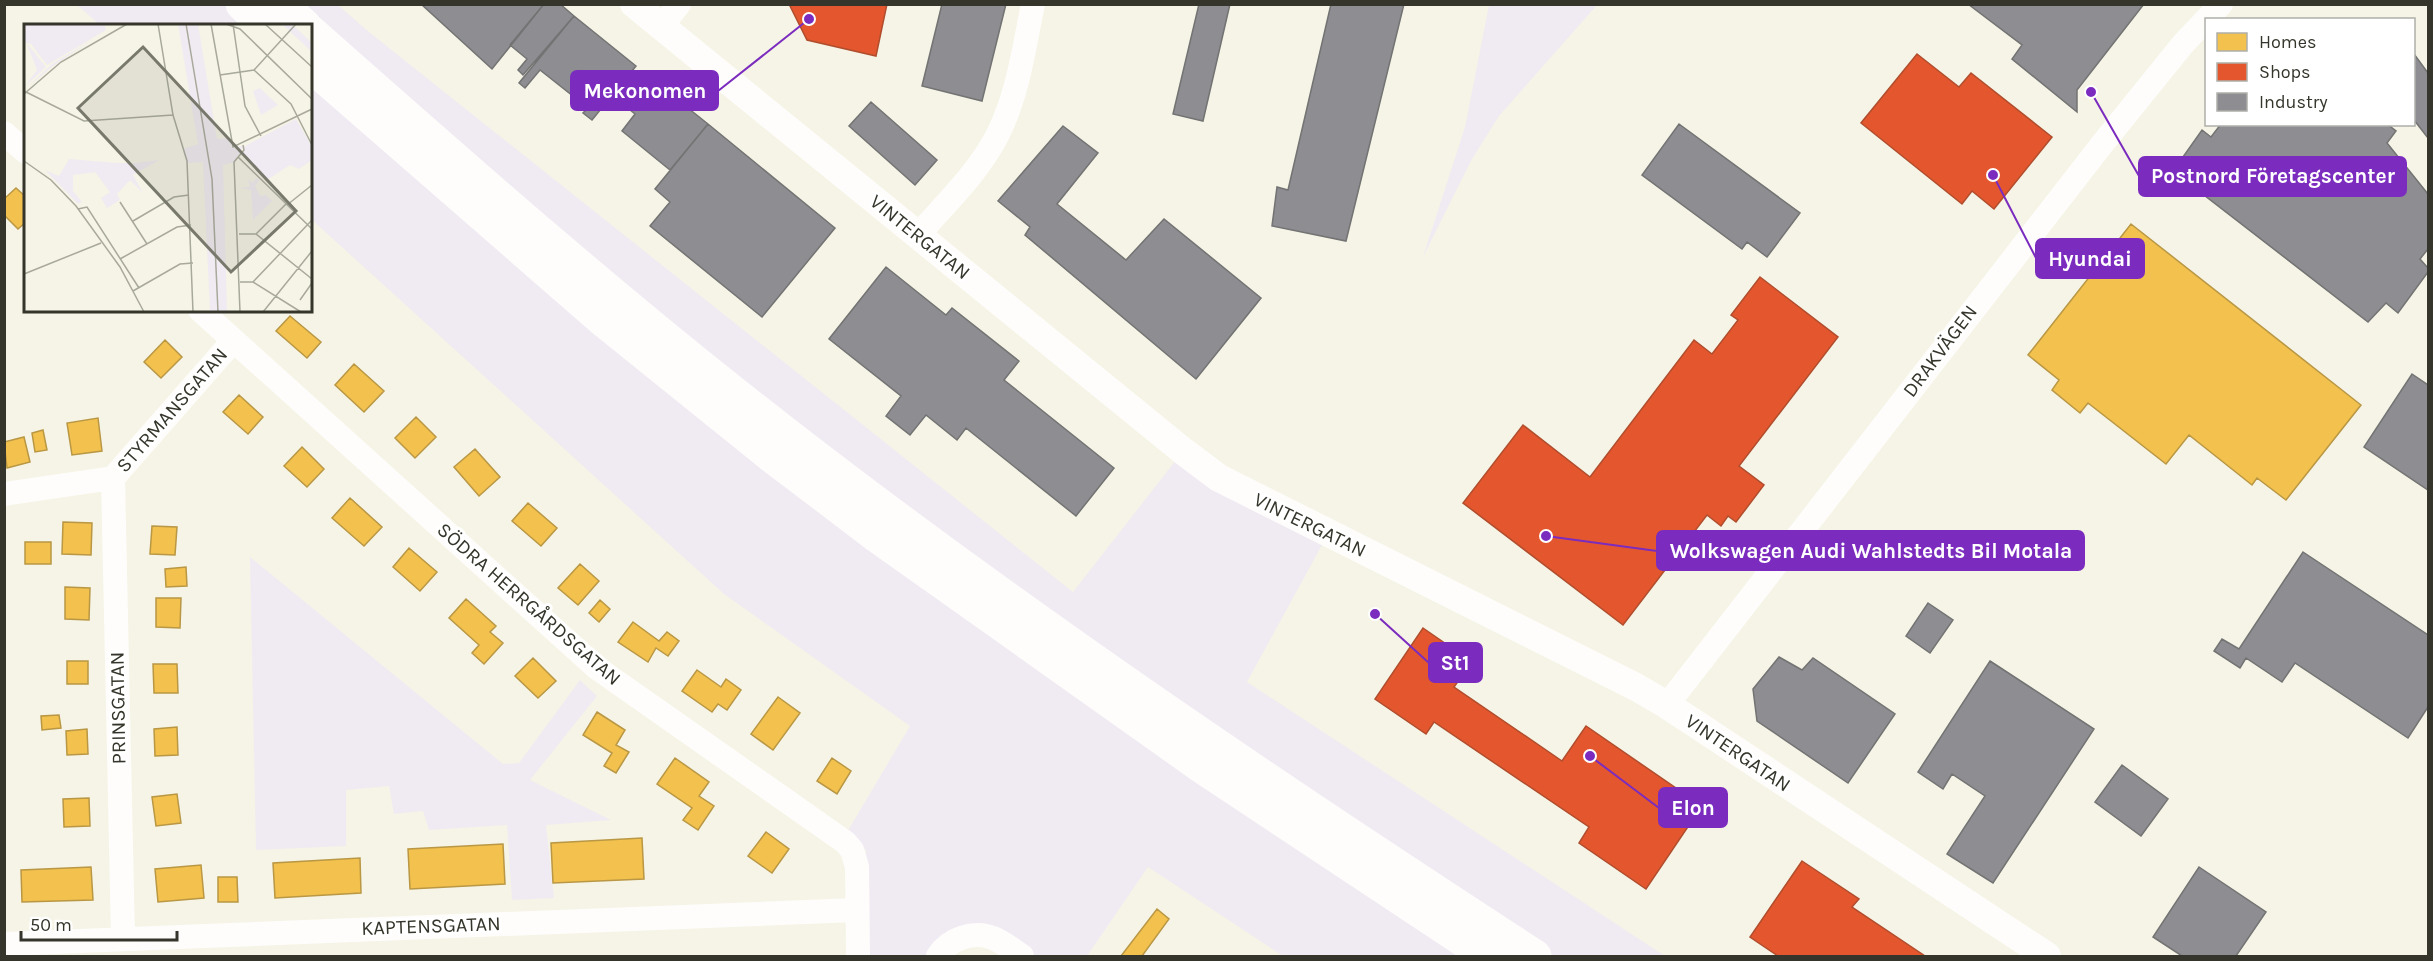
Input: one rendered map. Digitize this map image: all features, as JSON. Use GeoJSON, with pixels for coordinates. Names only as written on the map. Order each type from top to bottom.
{"type":"FeatureCollection","features":[{"type":"Feature","properties":{"kind":"highway"},"geometry":{"type":"LineString","coordinates":[[242,4],[263,24]]}},
{"type":"Feature","properties":{"kind":"highway"},"geometry":{"type":"LineString","coordinates":[[281,4],[303,24]]}},
{"type":"Feature","properties":{"kind":"highway"},"geometry":{"type":"LineString","coordinates":[[312,33],[624,303],[785,434],[1010,600],[1218,746],[1535,957]]}},
{"type":"Feature","properties":{"kind":"highway"},"geometry":{"type":"LineString","coordinates":[[312,67],[605,322],[779,462],[978,609],[1202,767],[1487,957]]}},
{"type":"Feature","properties":{"kind":"street","name":"VINTERGATAN"},"geometry":{"type":"LineString","coordinates":[[634,4],[1219,478],[1606,671],[1667,705],[2047,957]]}},
{"type":"Feature","properties":{"kind":"street"},"geometry":{"type":"LineString","coordinates":[[661,27],[679,4]]}},
{"type":"Feature","properties":{"kind":"street"},"geometry":{"type":"LineString","coordinates":[[918,235],[971,175],[999,133],[1010,104],[1033,4]]}},
{"type":"Feature","properties":{"kind":"street","name":"DRAKVÄGEN"},"geometry":{"type":"LineString","coordinates":[[2208,18],[2221,4]]}},
{"type":"Feature","properties":{"kind":"street","name":"DRAKVÄGEN"},"geometry":{"type":"LineString","coordinates":[[1667,705],[2103,143],[2183,44],[2205,21]]}},
{"type":"Feature","properties":{"kind":"street"},"geometry":{"type":"LineString","coordinates":[[4,133],[24,150]]}},
{"type":"Feature","properties":{"kind":"street","name":"SÖDRA HERRGÅRDSGATAN"},"geometry":{"type":"LineString","coordinates":[[202,312],[597,668],[845,842],[852,850],[857,867],[858,957]]}},
{"type":"Feature","properties":{"kind":"street","name":"STYRMANSGATAN"},"geometry":{"type":"LineString","coordinates":[[4,494],[113,478],[233,341]]}},
{"type":"Feature","properties":{"kind":"street","name":"PRINSGATAN"},"geometry":{"type":"LineString","coordinates":[[113,478],[118,944]]}},
{"type":"Feature","properties":{"kind":"street","name":"KAPTENSGATAN"},"geometry":{"type":"LineString","coordinates":[[4,944],[118,944],[857,910]]}},
{"type":"Feature","properties":{"kind":"street"},"geometry":{"type":"LineString","coordinates":[[939,955],[959,939],[970,935],[983,935],[993,938],[1022,957]]}},
{"type":"Feature","properties":{"kind":"shaded area"},"geometry":{"type":"Polygon","coordinates":[[[77,5],[338,5],[1073,592],[1183,451],[1328,534],[1247,682],[1665,956],[1283,956],[1148,867],[1087,956],[1031,956],[995,933],[944,956],[863,956],[862,912],[866,850],[846,834],[910,726],[724,594],[312,220],[312,24],[99,24],[77,5]]]}},
{"type":"Feature","properties":{"kind":"shaded area"},"geometry":{"type":"Polygon","coordinates":[[[1489,5],[1597,5],[1499,116],[1472,159],[1423,257],[1465,127],[1489,5]]]}},
{"type":"Feature","properties":{"kind":"shaded area"},"geometry":{"type":"Polygon","coordinates":[[[250,557],[503,764],[519,763],[580,680],[597,696],[530,780],[611,820],[546,825],[554,898],[512,900],[507,825],[429,830],[423,811],[394,814],[389,786],[346,790],[346,846],[256,850],[250,557]]]}},
{"type":"Feature","properties":{"kind":"building: Homes"},"geometry":{"type":"Polygon","coordinates":[[[16,188],[24,195],[24,224],[18,229],[4,215],[4,199],[16,188]]]}},
{"type":"Feature","properties":{"kind":"building: Homes"},"geometry":{"type":"Polygon","coordinates":[[[2131,224],[2361,405],[2286,500],[2257,478],[2252,485],[2189,435],[2166,464],[2088,403],[2080,413],[2052,390],[2059,380],[2028,355],[2131,224]]]}},
{"type":"Feature","properties":{"kind":"building: Homes"},"geometry":{"type":"Polygon","coordinates":[[[290,316],[321,342],[307,358],[276,331],[290,316]]]}},
{"type":"Feature","properties":{"kind":"building: Homes"},"geometry":{"type":"Polygon","coordinates":[[[165,340],[182,357],[161,378],[144,362],[165,340]]]}},
{"type":"Feature","properties":{"kind":"building: Homes"},"geometry":{"type":"Polygon","coordinates":[[[354,364],[384,391],[364,412],[335,385],[354,364]]]}},
{"type":"Feature","properties":{"kind":"building: Homes"},"geometry":{"type":"Polygon","coordinates":[[[239,395],[263,417],[248,434],[223,412],[239,395]]]}},
{"type":"Feature","properties":{"kind":"building: Homes"},"geometry":{"type":"Polygon","coordinates":[[[416,417],[436,437],[415,458],[395,438],[416,417]]]}},
{"type":"Feature","properties":{"kind":"building: Homes"},"geometry":{"type":"Polygon","coordinates":[[[98,418],[102,451],[72,455],[67,423],[98,418]]]}},
{"type":"Feature","properties":{"kind":"building: Homes"},"geometry":{"type":"Polygon","coordinates":[[[43,430],[47,450],[35,452],[32,433],[43,430]]]}},
{"type":"Feature","properties":{"kind":"building: Homes"},"geometry":{"type":"Polygon","coordinates":[[[24,437],[30,462],[7,468],[4,442],[24,437]]]}},
{"type":"Feature","properties":{"kind":"building: Homes"},"geometry":{"type":"Polygon","coordinates":[[[302,447],[324,469],[307,487],[284,466],[302,447]]]}},
{"type":"Feature","properties":{"kind":"building: Homes"},"geometry":{"type":"Polygon","coordinates":[[[475,449],[500,477],[479,496],[454,467],[475,449]]]}},
{"type":"Feature","properties":{"kind":"building: Homes"},"geometry":{"type":"Polygon","coordinates":[[[350,498],[382,527],[364,546],[332,518],[350,498]]]}},
{"type":"Feature","properties":{"kind":"building: Homes"},"geometry":{"type":"Polygon","coordinates":[[[528,503],[557,528],[541,546],[512,521],[528,503]]]}},
{"type":"Feature","properties":{"kind":"building: Homes"},"geometry":{"type":"Polygon","coordinates":[[[63,522],[92,523],[91,555],[62,554],[63,522]]]}},
{"type":"Feature","properties":{"kind":"building: Homes"},"geometry":{"type":"Polygon","coordinates":[[[152,526],[177,527],[175,555],[150,554],[152,526]]]}},
{"type":"Feature","properties":{"kind":"building: Homes"},"geometry":{"type":"Polygon","coordinates":[[[25,542],[51,542],[51,564],[25,564],[25,542]]]}},
{"type":"Feature","properties":{"kind":"building: Homes"},"geometry":{"type":"Polygon","coordinates":[[[409,548],[437,572],[420,591],[393,567],[409,548]]]}},
{"type":"Feature","properties":{"kind":"building: Homes"},"geometry":{"type":"Polygon","coordinates":[[[580,564],[599,581],[578,605],[558,588],[580,564]]]}},
{"type":"Feature","properties":{"kind":"building: Homes"},"geometry":{"type":"Polygon","coordinates":[[[186,567],[187,586],[166,587],[165,569],[186,567]]]}},
{"type":"Feature","properties":{"kind":"building: Homes"},"geometry":{"type":"Polygon","coordinates":[[[65,587],[90,588],[89,620],[65,619],[65,587]]]}},
{"type":"Feature","properties":{"kind":"building: Homes"},"geometry":{"type":"Polygon","coordinates":[[[156,598],[181,598],[180,628],[156,627],[156,598]]]}},
{"type":"Feature","properties":{"kind":"building: Homes"},"geometry":{"type":"Polygon","coordinates":[[[466,599],[496,626],[490,632],[503,643],[484,664],[472,653],[479,645],[449,618],[466,599]]]}},
{"type":"Feature","properties":{"kind":"building: Homes"},"geometry":{"type":"Polygon","coordinates":[[[600,600],[610,609],[599,622],[589,613],[600,600]]]}},
{"type":"Feature","properties":{"kind":"building: Homes"},"geometry":{"type":"Polygon","coordinates":[[[633,622],[659,641],[667,632],[679,641],[668,656],[656,648],[648,662],[618,642],[633,622]]]}},
{"type":"Feature","properties":{"kind":"building: Homes"},"geometry":{"type":"Polygon","coordinates":[[[533,658],[556,681],[538,698],[515,676],[533,658]]]}},
{"type":"Feature","properties":{"kind":"building: Homes"},"geometry":{"type":"Polygon","coordinates":[[[67,661],[88,661],[88,684],[67,684],[67,661]]]}},
{"type":"Feature","properties":{"kind":"building: Homes"},"geometry":{"type":"Polygon","coordinates":[[[153,664],[177,664],[178,693],[154,693],[153,664]]]}},
{"type":"Feature","properties":{"kind":"building: Homes"},"geometry":{"type":"Polygon","coordinates":[[[697,670],[721,687],[726,679],[741,690],[727,710],[718,704],[712,712],[682,691],[697,670]]]}},
{"type":"Feature","properties":{"kind":"building: Homes"},"geometry":{"type":"Polygon","coordinates":[[[778,697],[800,713],[773,750],[751,734],[778,697]]]}},
{"type":"Feature","properties":{"kind":"building: Homes"},"geometry":{"type":"Polygon","coordinates":[[[597,712],[625,730],[616,745],[629,752],[616,773],[604,766],[612,753],[583,735],[597,712]]]}},
{"type":"Feature","properties":{"kind":"building: Homes"},"geometry":{"type":"Polygon","coordinates":[[[59,715],[61,728],[42,730],[41,716],[59,715]]]}},
{"type":"Feature","properties":{"kind":"building: Homes"},"geometry":{"type":"Polygon","coordinates":[[[177,727],[178,755],[155,756],[154,729],[177,727]]]}},
{"type":"Feature","properties":{"kind":"building: Homes"},"geometry":{"type":"Polygon","coordinates":[[[87,729],[88,754],[67,755],[66,731],[87,729]]]}},
{"type":"Feature","properties":{"kind":"building: Homes"},"geometry":{"type":"Polygon","coordinates":[[[675,758],[709,782],[699,796],[714,806],[698,830],[683,820],[692,808],[657,784],[675,758]]]}},
{"type":"Feature","properties":{"kind":"building: Homes"},"geometry":{"type":"Polygon","coordinates":[[[832,758],[851,771],[837,794],[817,781],[832,758]]]}},
{"type":"Feature","properties":{"kind":"building: Homes"},"geometry":{"type":"Polygon","coordinates":[[[177,794],[181,823],[156,826],[152,797],[177,794]]]}},
{"type":"Feature","properties":{"kind":"building: Homes"},"geometry":{"type":"Polygon","coordinates":[[[89,798],[90,826],[64,827],[63,799],[89,798]]]}},
{"type":"Feature","properties":{"kind":"building: Homes"},"geometry":{"type":"Polygon","coordinates":[[[766,832],[789,849],[772,873],[748,856],[766,832]]]}},
{"type":"Feature","properties":{"kind":"building: Homes"},"geometry":{"type":"Polygon","coordinates":[[[642,838],[644,879],[553,883],[551,843],[642,838]]]}},
{"type":"Feature","properties":{"kind":"building: Homes"},"geometry":{"type":"Polygon","coordinates":[[[503,844],[505,884],[410,889],[408,849],[503,844]]]}},
{"type":"Feature","properties":{"kind":"building: Homes"},"geometry":{"type":"Polygon","coordinates":[[[360,858],[361,893],[275,898],[273,863],[360,858]]]}},
{"type":"Feature","properties":{"kind":"building: Homes"},"geometry":{"type":"Polygon","coordinates":[[[201,865],[204,898],[158,902],[155,869],[201,865]]]}},
{"type":"Feature","properties":{"kind":"building: Homes"},"geometry":{"type":"Polygon","coordinates":[[[91,867],[93,900],[22,902],[21,870],[91,867]]]}},
{"type":"Feature","properties":{"kind":"building: Homes"},"geometry":{"type":"Polygon","coordinates":[[[218,877],[237,877],[238,902],[218,902],[218,877]]]}},
{"type":"Feature","properties":{"kind":"building: Homes"},"geometry":{"type":"Polygon","coordinates":[[[1157,909],[1169,919],[1142,956],[1121,956],[1157,909]]]}},
{"type":"Feature","properties":{"kind":"building: Shops"},"geometry":{"type":"Polygon","coordinates":[[[789,4],[887,4],[876,56],[807,40],[789,4]]]}},
{"type":"Feature","properties":{"kind":"building: Shops"},"geometry":{"type":"Polygon","coordinates":[[[1917,54],[1959,87],[1971,73],[2052,137],[1994,209],[1972,191],[1962,204],[1861,123],[1917,54]]]}},
{"type":"Feature","properties":{"kind":"building: Shops"},"geometry":{"type":"Polygon","coordinates":[[[1760,277],[1838,337],[1739,466],[1764,485],[1736,522],[1728,516],[1721,526],[1707,515],[1623,625],[1463,503],[1523,425],[1590,477],[1694,340],[1712,354],[1738,320],[1731,315],[1760,277]]]}},
{"type":"Feature","properties":{"kind":"building: Shops"},"geometry":{"type":"Polygon","coordinates":[[[1423,628],[1472,662],[1454,687],[1562,761],[1586,726],[1702,806],[1646,889],[1579,843],[1589,827],[1434,722],[1426,734],[1375,699],[1423,628]]]}},
{"type":"Feature","properties":{"kind":"building: Shops"},"geometry":{"type":"Polygon","coordinates":[[[1802,861],[1859,899],[1852,907],[1925,956],[1778,956],[1750,937],[1802,861]]]}},
{"type":"Feature","properties":{"kind":"building: Industry"},"geometry":{"type":"Polygon","coordinates":[[[421,4],[544,4],[492,69],[421,4]]]}},
{"type":"Feature","properties":{"kind":"building: Industry"},"geometry":{"type":"Polygon","coordinates":[[[544,4],[560,4],[574,16],[523,75],[518,70],[527,59],[510,45],[544,4]]]}},
{"type":"Feature","properties":{"kind":"building: Industry"},"geometry":{"type":"Polygon","coordinates":[[[942,4],[1006,4],[982,101],[922,86],[942,4]]]}},
{"type":"Feature","properties":{"kind":"building: Industry"},"geometry":{"type":"Polygon","coordinates":[[[1199,4],[1230,4],[1203,121],[1173,114],[1199,4]]]}},
{"type":"Feature","properties":{"kind":"building: Industry"},"geometry":{"type":"Polygon","coordinates":[[[1331,4],[1404,4],[1346,241],[1272,226],[1277,187],[1288,190],[1331,4]]]}},
{"type":"Feature","properties":{"kind":"building: Industry"},"geometry":{"type":"Polygon","coordinates":[[[1968,4],[2144,4],[2077,90],[2077,112],[2012,59],[2022,45],[1968,4]]]}},
{"type":"Feature","properties":{"kind":"building: Industry"},"geometry":{"type":"Polygon","coordinates":[[[574,16],[636,66],[592,120],[583,113],[588,108],[540,70],[525,88],[519,83],[574,16]]]}},
{"type":"Feature","properties":{"kind":"building: Industry"},"geometry":{"type":"Polygon","coordinates":[[[2415,55],[2428,73],[2428,138],[2415,121],[2415,55]]]}},
{"type":"Feature","properties":{"kind":"building: Industry"},"geometry":{"type":"Polygon","coordinates":[[[648,76],[708,124],[670,170],[622,131],[635,114],[624,105],[648,76]]]}},
{"type":"Feature","properties":{"kind":"building: Industry"},"geometry":{"type":"Polygon","coordinates":[[[871,102],[937,160],[915,185],[849,126],[871,102]]]}},
{"type":"Feature","properties":{"kind":"building: Industry"},"geometry":{"type":"Polygon","coordinates":[[[708,124],[835,228],[762,317],[650,226],[670,202],[655,189],[708,124]]]}},
{"type":"Feature","properties":{"kind":"building: Industry"},"geometry":{"type":"Polygon","coordinates":[[[1679,124],[1800,213],[1767,257],[1747,242],[1742,249],[1642,175],[1679,124]]]}},
{"type":"Feature","properties":{"kind":"building: Industry"},"geometry":{"type":"Polygon","coordinates":[[[1063,126],[1098,153],[1057,204],[1126,260],[1164,219],[1261,298],[1196,379],[1025,235],[1030,227],[998,201],[1063,126]]]}},
{"type":"Feature","properties":{"kind":"building: Industry"},"geometry":{"type":"Polygon","coordinates":[[[2219,126],[2390,126],[2396,131],[2387,143],[2428,194],[2428,249],[2420,259],[2428,268],[2428,272],[2398,313],[2386,303],[2368,322],[2173,171],[2202,130],[2211,137],[2219,126]]]}},
{"type":"Feature","properties":{"kind":"building: Industry"},"geometry":{"type":"Polygon","coordinates":[[[886,267],[946,315],[952,308],[1019,361],[1004,380],[1114,468],[1076,516],[966,428],[957,440],[926,415],[910,435],[886,416],[901,396],[829,339],[886,267]]]}},
{"type":"Feature","properties":{"kind":"building: Industry"},"geometry":{"type":"Polygon","coordinates":[[[2412,374],[2428,385],[2428,490],[2364,447],[2412,374]]]}},
{"type":"Feature","properties":{"kind":"building: Industry"},"geometry":{"type":"Polygon","coordinates":[[[2303,552],[2428,635],[2428,707],[2408,738],[2295,663],[2282,682],[2246,658],[2240,668],[2214,651],[2222,639],[2239,649],[2303,552]]]}},
{"type":"Feature","properties":{"kind":"building: Industry"},"geometry":{"type":"Polygon","coordinates":[[[1928,603],[1953,620],[1930,653],[1906,636],[1928,603]]]}},
{"type":"Feature","properties":{"kind":"building: Industry"},"geometry":{"type":"Polygon","coordinates":[[[1779,657],[1802,670],[1813,658],[1895,714],[1848,783],[1757,721],[1753,689],[1779,657]]]}},
{"type":"Feature","properties":{"kind":"building: Industry"},"geometry":{"type":"Polygon","coordinates":[[[1990,661],[2094,729],[1993,883],[1947,854],[1985,796],[1952,774],[1943,789],[1918,772],[1990,661]]]}},
{"type":"Feature","properties":{"kind":"building: Industry"},"geometry":{"type":"Polygon","coordinates":[[[2122,765],[2168,799],[2141,836],[2095,802],[2122,765]]]}},
{"type":"Feature","properties":{"kind":"building: Industry"},"geometry":{"type":"Polygon","coordinates":[[[2199,867],[2266,912],[2236,956],[2182,956],[2153,937],[2199,867]]]}},
{"type":"Feature","properties":{"kind":"place","name":"Mekonomen"},"geometry":{"type":"Point","coordinates":[809,19]}},
{"type":"Feature","properties":{"kind":"place","name":"Postnord Företagscenter"},"geometry":{"type":"Point","coordinates":[2091,92]}},
{"type":"Feature","properties":{"kind":"place","name":"Hyundai"},"geometry":{"type":"Point","coordinates":[1993,175]}},
{"type":"Feature","properties":{"kind":"place","name":"Wolkswagen Audi Wahlstedts Bil Motala"},"geometry":{"type":"Point","coordinates":[1546,536]}},
{"type":"Feature","properties":{"kind":"place","name":"St1"},"geometry":{"type":"Point","coordinates":[1375,614]}},
{"type":"Feature","properties":{"kind":"place","name":"Elon"},"geometry":{"type":"Point","coordinates":[1590,756]}}]}
